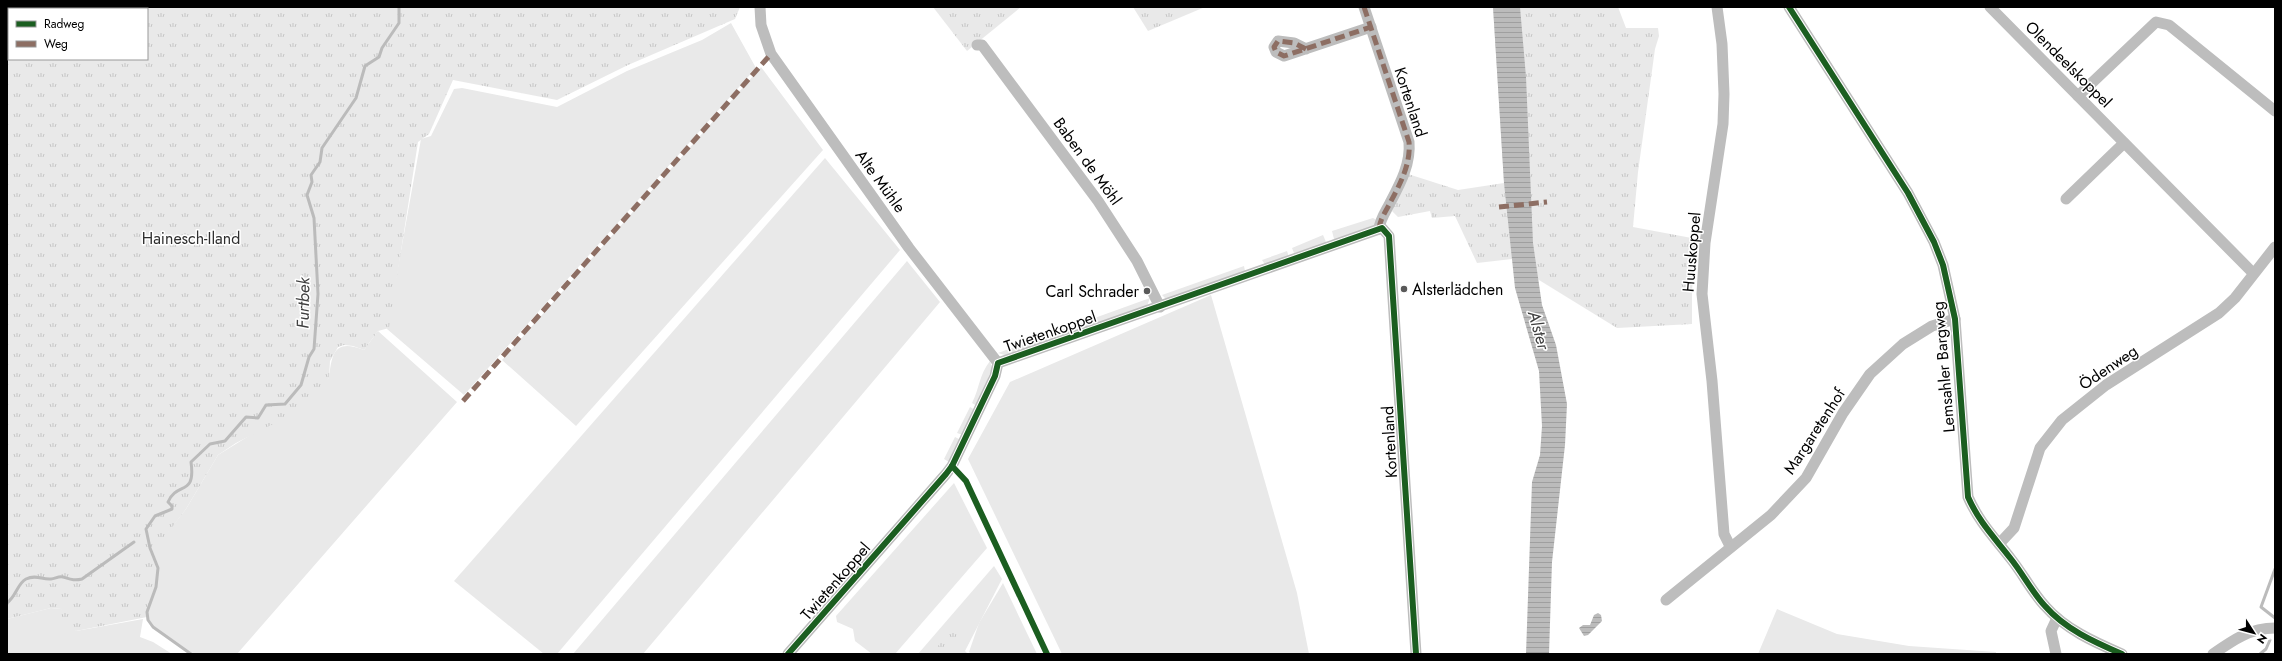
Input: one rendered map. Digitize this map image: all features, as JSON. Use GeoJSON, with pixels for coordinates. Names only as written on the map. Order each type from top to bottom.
{"type":"FeatureCollection","features":[{"type":"Feature","properties":{"kind":"street","name":"Alte Mühle"},"geometry":{"type":"LineString","coordinates":[[760,7],[765,40],[780,66],[909,248],[998,363]]}},
{"type":"Feature","properties":{"kind":"street","name":"Kortenland"},"geometry":{"type":"LineString","coordinates":[[1364,7],[1409,142],[1410,153],[1407,166],[1382,218],[1382,229],[1389,236],[1416,654]]}},
{"type":"Feature","properties":{"kind":"street","name":"Huuskoppel"},"geometry":{"type":"LineString","coordinates":[[1716,7],[1722,44],[1724,94],[1722,124],[1705,250],[1702,294],[1724,534],[1730,546]]}},
{"type":"Feature","properties":{"kind":"street","name":"Lemsahler Bargweg"},"geometry":{"type":"LineString","coordinates":[[1789,7],[1908,193],[1934,242],[1944,265],[1955,319],[1968,497],[1977,518],[1999,544],[2044,605],[2057,618],[2073,629],[2122,654]]}},
{"type":"Feature","properties":{"kind":"street","name":"Olendeelskoppel"},"geometry":{"type":"LineString","coordinates":[[1990,7],[2253,274]]}},
{"type":"Feature","properties":{"kind":"street"},"geometry":{"type":"LineString","coordinates":[[2078,96],[2156,22],[2169,25],[2275,111]]}},
{"type":"Feature","properties":{"kind":"street"},"geometry":{"type":"LineString","coordinates":[[1306,49],[1371,27]]}},
{"type":"Feature","properties":{"kind":"street","name":"Baben de Möhl"},"geometry":{"type":"LineString","coordinates":[[977,45],[982,45],[1098,200],[1137,261],[1160,307]]}},
{"type":"Feature","properties":{"kind":"street"},"geometry":{"type":"LineString","coordinates":[[2066,199],[2124,143]]}},
{"type":"Feature","properties":{"kind":"street","name":"Twietenkoppel"},"geometry":{"type":"LineString","coordinates":[[788,654],[952,466],[995,376],[998,363],[1382,229]]}},
{"type":"Feature","properties":{"kind":"street","name":"Ödenweg"},"geometry":{"type":"LineString","coordinates":[[1999,544],[2014,528],[2040,448],[2062,420],[2106,385],[2220,313],[2235,298],[2275,247]]}},
{"type":"Feature","properties":{"kind":"street","name":"Margaretenhof"},"geometry":{"type":"LineString","coordinates":[[1666,600],[1730,546],[1771,515],[1806,478],[1843,414],[1870,374],[1903,344],[1932,326],[1955,319]]}},
{"type":"Feature","properties":{"kind":"street"},"geometry":{"type":"LineString","coordinates":[[2056,654],[2051,631],[2057,618]]}},
{"type":"Feature","properties":{"kind":"street"},"geometry":{"type":"LineString","coordinates":[[2213,654],[2242,635],[2264,628],[2275,628]]}},
{"type":"Feature","properties":{"kind":"green space","name":"Hainesch-Iland"},"geometry":{"type":"Polygon","coordinates":[[[7,7],[740,7],[735,19],[628,65],[557,100],[453,80],[429,134],[418,142],[389,328],[378,331],[364,350],[353,346],[344,345],[338,347],[330,361],[329,378],[310,402],[299,411],[236,443],[218,455],[186,509],[154,551],[158,576],[147,617],[76,631],[62,621],[61,609],[51,608],[7,619],[7,7]]]}},
{"type":"Feature","properties":{"kind":"green space"},"geometry":{"type":"Polygon","coordinates":[[[933,7],[1021,7],[967,51],[933,7]]]}},
{"type":"Feature","properties":{"kind":"green space"},"geometry":{"type":"Polygon","coordinates":[[[1133,7],[1205,7],[1148,31],[1133,7]]]}},
{"type":"Feature","properties":{"kind":"green space"},"geometry":{"type":"Polygon","coordinates":[[[1493,7],[1618,7],[1626,28],[1658,28],[1659,36],[1655,49],[1638,172],[1633,227],[1697,239],[1692,290],[1692,324],[1617,328],[1539,280],[1512,259],[1477,263],[1455,216],[1432,218],[1430,211],[1398,217],[1392,211],[1408,174],[1458,190],[1504,183],[1493,7]]]}},
{"type":"Feature","properties":{"kind":"green space"},"geometry":{"type":"Polygon","coordinates":[[[731,23],[756,68],[464,395],[387,329],[421,139],[431,136],[454,89],[462,88],[557,107],[627,71],[702,40],[731,23]]]}},
{"type":"Feature","properties":{"kind":"green space"},"geometry":{"type":"Polygon","coordinates":[[[761,67],[823,150],[576,426],[502,360],[761,67]]]}},
{"type":"Feature","properties":{"kind":"green space"},"geometry":{"type":"Polygon","coordinates":[[[825,158],[900,250],[557,654],[544,654],[454,581],[825,158]]]}},
{"type":"Feature","properties":{"kind":"green space"},"geometry":{"type":"Polygon","coordinates":[[[1373,218],[1378,221],[1376,225],[1336,240],[1334,239],[1332,231],[1373,218]]]}},
{"type":"Feature","properties":{"kind":"green space"},"geometry":{"type":"Polygon","coordinates":[[[1323,235],[1326,242],[1325,244],[1294,253],[1292,248],[1323,235]]]}},
{"type":"Feature","properties":{"kind":"green space"},"geometry":{"type":"Polygon","coordinates":[[[1287,251],[1289,257],[1266,266],[1262,260],[1287,251]]]}},
{"type":"Feature","properties":{"kind":"green space"},"geometry":{"type":"Polygon","coordinates":[[[907,261],[940,302],[643,654],[573,654],[907,261]]]}},
{"type":"Feature","properties":{"kind":"green space"},"geometry":{"type":"Polygon","coordinates":[[[1244,266],[1245,271],[1166,299],[1162,295],[1244,266]]]}},
{"type":"Feature","properties":{"kind":"green space"},"geometry":{"type":"Polygon","coordinates":[[[1211,295],[1297,593],[1309,654],[1062,654],[968,459],[1010,382],[1211,295]]]}},
{"type":"Feature","properties":{"kind":"green space"},"geometry":{"type":"Polygon","coordinates":[[[1150,298],[1147,306],[1080,330],[1078,324],[1150,298]]]}},
{"type":"Feature","properties":{"kind":"green space"},"geometry":{"type":"Polygon","coordinates":[[[1075,325],[1077,331],[1063,336],[1060,330],[1075,325]]]}},
{"type":"Feature","properties":{"kind":"green space"},"geometry":{"type":"Polygon","coordinates":[[[378,331],[457,402],[237,654],[191,654],[149,623],[147,612],[154,594],[152,552],[186,509],[218,455],[257,431],[329,378],[332,361],[337,350],[341,347],[347,346],[364,350],[378,331]]]}},
{"type":"Feature","properties":{"kind":"green space"},"geometry":{"type":"Polygon","coordinates":[[[1056,332],[1058,337],[1005,355],[998,353],[1056,332]]]}},
{"type":"Feature","properties":{"kind":"green space"},"geometry":{"type":"Polygon","coordinates":[[[990,361],[992,368],[977,406],[972,403],[986,366],[990,361]]]}},
{"type":"Feature","properties":{"kind":"green space"},"geometry":{"type":"Polygon","coordinates":[[[970,407],[975,410],[963,435],[957,433],[970,407]]]}},
{"type":"Feature","properties":{"kind":"green space"},"geometry":{"type":"Polygon","coordinates":[[[955,437],[961,440],[949,462],[944,459],[955,437]]]}},
{"type":"Feature","properties":{"kind":"green space"},"geometry":{"type":"Polygon","coordinates":[[[954,483],[987,548],[895,654],[872,654],[855,641],[853,629],[837,622],[836,616],[954,483]]]}},
{"type":"Feature","properties":{"kind":"green space"},"geometry":{"type":"Polygon","coordinates":[[[994,566],[1002,579],[965,651],[968,654],[918,654],[994,566]]]}},
{"type":"Feature","properties":{"kind":"green space"},"geometry":{"type":"Polygon","coordinates":[[[1003,583],[1037,654],[971,654],[969,652],[979,623],[1003,583]]]}},
{"type":"Feature","properties":{"kind":"green space"},"geometry":{"type":"Polygon","coordinates":[[[51,608],[61,609],[76,631],[143,619],[140,637],[153,642],[172,654],[7,654],[7,619],[51,608]]]}},
{"type":"Feature","properties":{"kind":"green space"},"geometry":{"type":"Polygon","coordinates":[[[1777,609],[1837,634],[1909,646],[1996,652],[1996,654],[1758,654],[1777,609]]]}},
{"type":"Feature","properties":{"kind":"green space"},"geometry":{"type":"Polygon","coordinates":[[[952,630],[958,636],[954,654],[931,654],[952,630]]]}},
{"type":"Feature","properties":{"kind":"water","name":"Alster"},"geometry":{"type":"Polygon","coordinates":[[[1493,7],[1520,7],[1526,77],[1533,243],[1542,305],[1556,345],[1567,404],[1565,445],[1552,562],[1549,654],[1526,654],[1532,482],[1540,455],[1542,426],[1539,371],[1515,288],[1504,183],[1493,7]]]}},
{"type":"Feature","properties":{"kind":"water"},"geometry":{"type":"Polygon","coordinates":[[[1598,613],[1601,615],[1602,621],[1588,635],[1584,636],[1579,628],[1583,625],[1590,625],[1594,615],[1598,613]]]}},
{"type":"Feature","properties":{"kind":"waterway","name":"Furtbek"},"geometry":{"type":"LineString","coordinates":[[191,654],[153,627],[148,620],[147,612],[156,587],[158,568],[150,548],[146,529],[155,516],[172,509],[172,506],[168,502],[176,492],[185,487],[191,480],[191,462],[210,444],[225,441],[246,417],[258,418],[266,405],[285,404],[301,385],[309,357],[314,349],[318,294],[314,218],[307,195],[312,182],[311,175],[320,162],[322,148],[356,98],[365,66],[379,57],[382,48],[399,23],[399,7]]}},
{"type":"Feature","properties":{"kind":"waterway","name":"Furtbek"},"geometry":{"type":"LineString","coordinates":[[7,603],[26,579],[33,577],[48,579],[61,577],[74,580],[82,579],[134,542]]}},
{"type":"Feature","properties":{"kind":"waterway"},"geometry":{"type":"LineString","coordinates":[[2275,569],[2261,607],[2275,618]]}},
{"type":"Feature","properties":{"kind":"waterway"},"geometry":{"type":"LineString","coordinates":[[2260,654],[2266,649],[2270,640]]}},
{"type":"Feature","properties":{"kind":"marked path"},"geometry":{"type":"LineString","coordinates":[[1364,7],[1409,142],[1407,166],[1382,218],[1379,229]]}},
{"type":"Feature","properties":{"kind":"marked path"},"geometry":{"type":"LineString","coordinates":[[1306,49],[1294,43],[1278,41],[1274,47],[1276,52],[1284,56],[1371,27]]}},
{"type":"Feature","properties":{"kind":"marked path"},"geometry":{"type":"LineString","coordinates":[[463,401],[771,54]]}},
{"type":"Feature","properties":{"kind":"marked path"},"geometry":{"type":"LineString","coordinates":[[1499,207],[1547,202]]}},
{"type":"Feature","properties":{"kind":"cycle path"},"geometry":{"type":"LineString","coordinates":[[1789,7],[1908,193],[1934,242],[1943,265],[1955,319],[1968,497],[1972,506],[1982,522],[2036,595],[2053,614],[2080,634],[2122,654]]}},
{"type":"Feature","properties":{"kind":"cycle path"},"geometry":{"type":"LineString","coordinates":[[788,654],[952,466],[995,376],[998,363],[1382,228],[1389,236],[1416,654]]}},
{"type":"Feature","properties":{"kind":"cycle path"},"geometry":{"type":"LineString","coordinates":[[952,466],[966,481],[1047,654]]}},
{"type":"Feature","properties":{"kind":"place","name":"Alsterlädchen"},"geometry":{"type":"Point","coordinates":[1404,289]}},
{"type":"Feature","properties":{"kind":"place","name":"Carl Schrader"},"geometry":{"type":"Point","coordinates":[1147,291]}}]}
